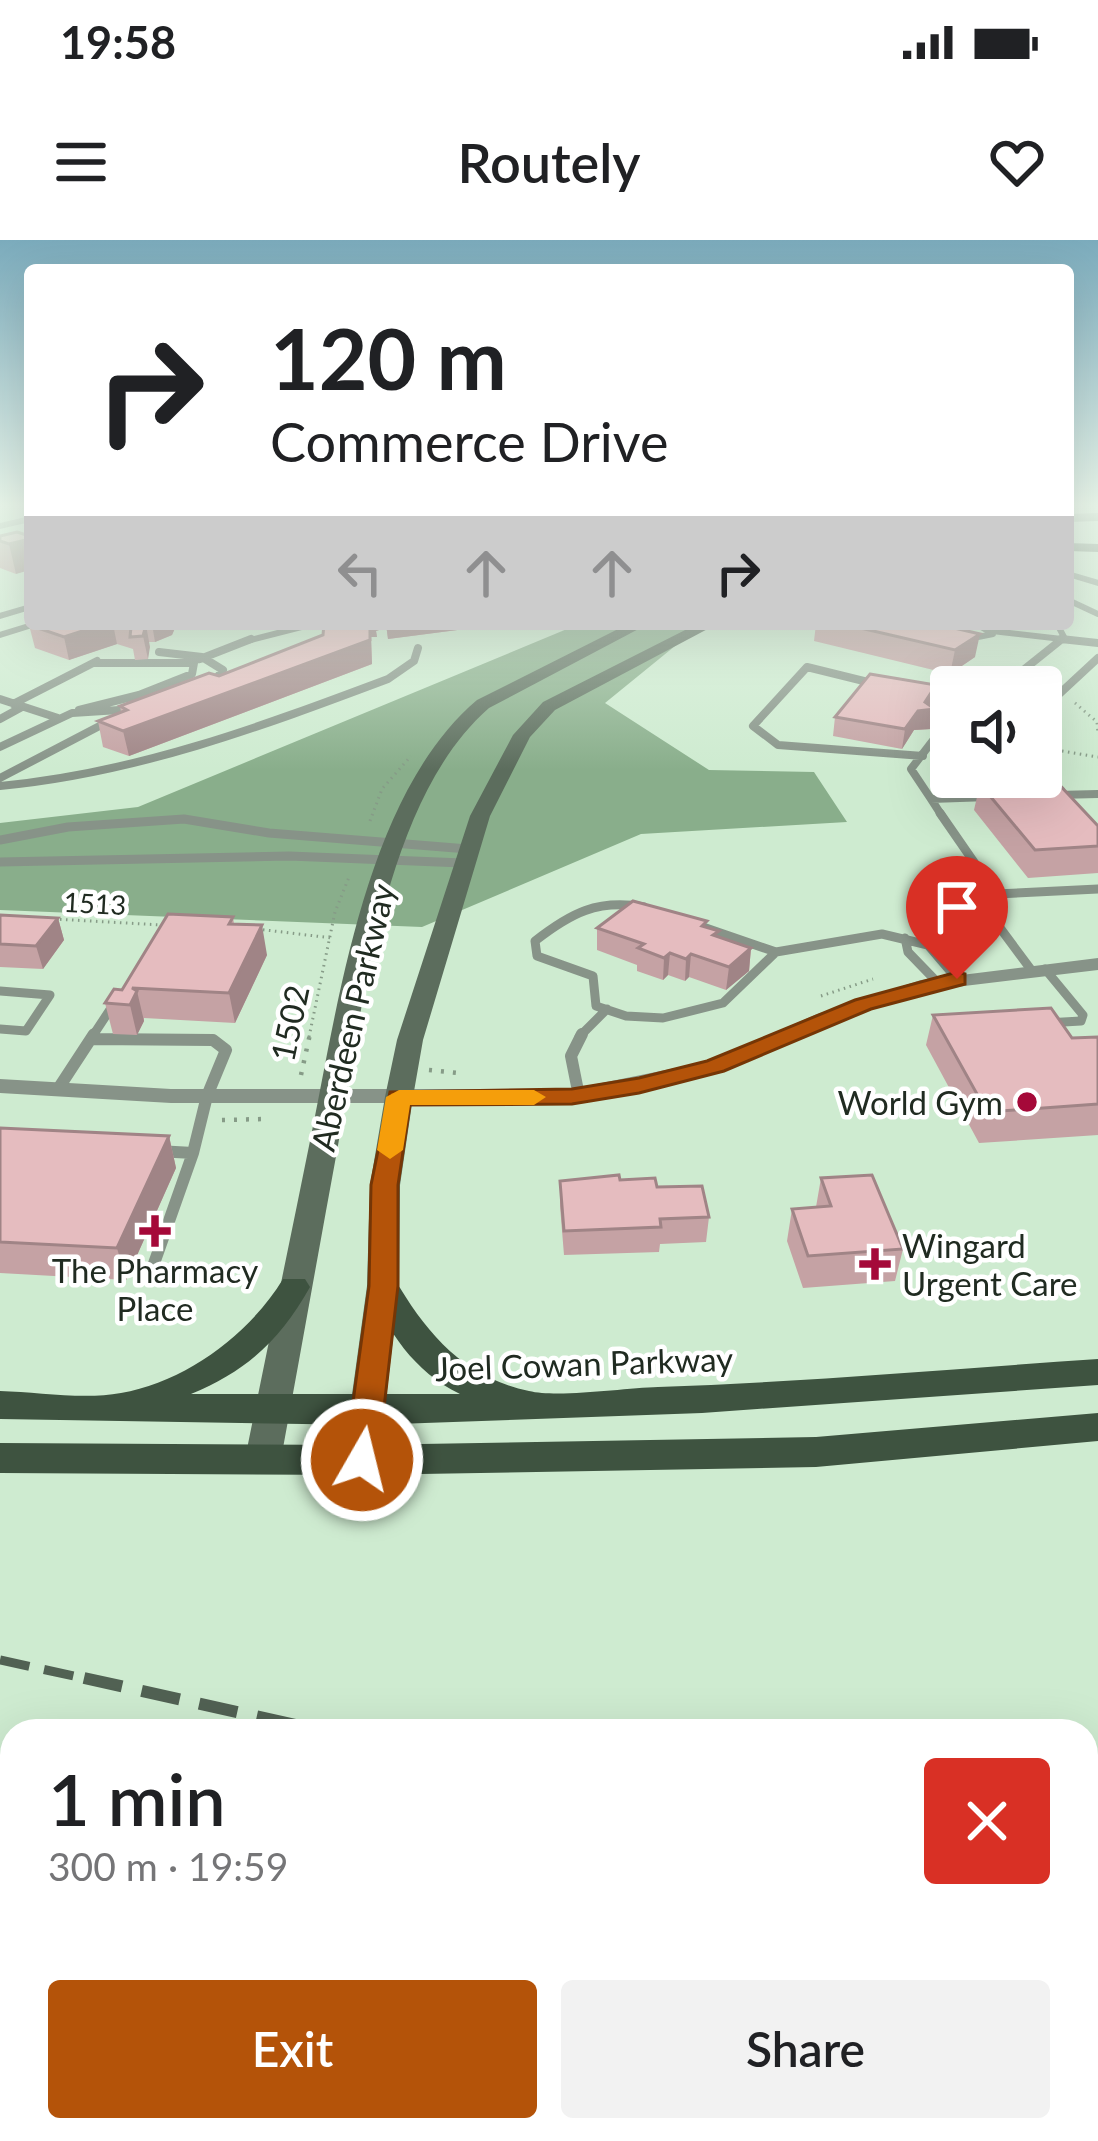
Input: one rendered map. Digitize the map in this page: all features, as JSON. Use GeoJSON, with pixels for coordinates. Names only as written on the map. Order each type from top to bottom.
{"type":"FeatureCollection","features":[{"type":"Feature","properties":{"kind":"main road"},"geometry":{"type":"LineString","coordinates":[[383,1286],[404,1331],[438,1367],[485,1391],[538,1405]]}},
{"type":"Feature","properties":{"kind":"main road"},"geometry":{"type":"LineString","coordinates":[[121,1407],[205,1374],[253,1346],[277,1321],[294,1287]]}},
{"type":"Feature","properties":{"kind":"main road","name":"Joel Cowan Parkway"},"geometry":{"type":"LineString","coordinates":[[0,1405],[368,1411],[1098,1372]]}},
{"type":"Feature","properties":{"kind":"main road"},"geometry":{"type":"LineString","coordinates":[[0,1458],[362,1460],[816,1452],[1091,1431]]}},
{"type":"Feature","properties":{"kind":"street","name":"Aberdeen Parkway"},"geometry":{"type":"LineString","coordinates":[[263,1459],[294,1287],[316,1096],[365,932],[415,790],[435,758],[483,704],[628,630]]}},
{"type":"Feature","properties":{"kind":"street","name":"Aberdeen Parkway"},"geometry":{"type":"LineString","coordinates":[[362,1460],[383,1286],[385,1185],[399,1097],[410,1040],[480,816],[531,723],[588,684],[697,630]]}},
{"type":"Feature","properties":{"kind":"street"},"geometry":{"type":"LineString","coordinates":[[0,1086],[204,1107],[316,1096],[579,1096],[716,1066],[824,1018],[947,980],[1098,964]]}},
{"type":"Feature","properties":{"kind":"lane"},"geometry":{"type":"LineString","coordinates":[[94,663],[198,660],[294,630]]}},
{"type":"Feature","properties":{"kind":"lane"},"geometry":{"type":"LineString","coordinates":[[1060,630],[1064,637]]}},
{"type":"Feature","properties":{"kind":"lane"},"geometry":{"type":"LineString","coordinates":[[949,636],[980,640],[991,637],[992,631],[1098,643]]}},
{"type":"Feature","properties":{"kind":"lane"},"geometry":{"type":"LineString","coordinates":[[1028,666],[1064,637]]}},
{"type":"Feature","properties":{"kind":"lane"},"geometry":{"type":"LineString","coordinates":[[0,782],[62,782],[187,755],[388,679],[414,661],[418,648]]}},
{"type":"Feature","properties":{"kind":"lane"},"geometry":{"type":"LineString","coordinates":[[159,652],[223,670],[210,687]]}},
{"type":"Feature","properties":{"kind":"lane"},"geometry":{"type":"LineString","coordinates":[[0,719],[114,656]]}},
{"type":"Feature","properties":{"kind":"lane"},"geometry":{"type":"LineString","coordinates":[[1062,691],[1098,658]]}},
{"type":"Feature","properties":{"kind":"lane"},"geometry":{"type":"LineString","coordinates":[[0,747],[72,712],[139,695],[192,674],[198,660]]}},
{"type":"Feature","properties":{"kind":"lane"},"geometry":{"type":"LineString","coordinates":[[888,687],[807,667],[753,726],[778,745],[923,756]]}},
{"type":"Feature","properties":{"kind":"lane"},"geometry":{"type":"LineString","coordinates":[[909,692],[930,698]]}},
{"type":"Feature","properties":{"kind":"lane"},"geometry":{"type":"LineString","coordinates":[[0,699],[58,718]]}},
{"type":"Feature","properties":{"kind":"lane"},"geometry":{"type":"LineString","coordinates":[[72,712],[152,706]]}},
{"type":"Feature","properties":{"kind":"lane"},"geometry":{"type":"LineString","coordinates":[[0,782],[125,710]]}},
{"type":"Feature","properties":{"kind":"lane"},"geometry":{"type":"LineString","coordinates":[[930,748],[911,769],[996,894]]}},
{"type":"Feature","properties":{"kind":"lane"},"geometry":{"type":"LineString","coordinates":[[1062,792],[1077,807]]}},
{"type":"Feature","properties":{"kind":"lane"},"geometry":{"type":"LineString","coordinates":[[1062,795],[1098,794]]}},
{"type":"Feature","properties":{"kind":"lane"},"geometry":{"type":"LineString","coordinates":[[931,799],[964,798]]}},
{"type":"Feature","properties":{"kind":"lane"},"geometry":{"type":"LineString","coordinates":[[0,840],[68,827],[184,818],[391,852],[465,856]]}},
{"type":"Feature","properties":{"kind":"lane"},"geometry":{"type":"LineString","coordinates":[[0,862],[356,858],[391,852]]}},
{"type":"Feature","properties":{"kind":"lane"},"geometry":{"type":"LineString","coordinates":[[996,894],[1098,889]]}},
{"type":"Feature","properties":{"kind":"lane"},"geometry":{"type":"LineString","coordinates":[[996,894],[986,909],[1083,1015],[1081,1021],[1041,1024]]}},
{"type":"Feature","properties":{"kind":"lane"},"geometry":{"type":"LineString","coordinates":[[649,908],[612,900],[578,907],[535,940],[538,956],[593,976],[596,1006],[663,1018],[723,1003],[776,952]]}},
{"type":"Feature","properties":{"kind":"lane"},"geometry":{"type":"LineString","coordinates":[[691,922],[776,952],[883,934],[904,938],[928,945],[947,980]]}},
{"type":"Feature","properties":{"kind":"lane"},"geometry":{"type":"LineString","coordinates":[[904,938],[908,952],[947,980]]}},
{"type":"Feature","properties":{"kind":"lane"},"geometry":{"type":"LineString","coordinates":[[0,991],[50,995],[26,1031],[0,1029]]}},
{"type":"Feature","properties":{"kind":"lane"},"geometry":{"type":"LineString","coordinates":[[58,1090],[122,992]]}},
{"type":"Feature","properties":{"kind":"lane"},"geometry":{"type":"LineString","coordinates":[[579,1096],[568,1057],[574,1040],[607,1010]]}},
{"type":"Feature","properties":{"kind":"lane"},"geometry":{"type":"LineString","coordinates":[[92,1039],[221,1044],[226,1050],[152,1271]]}},
{"type":"Feature","properties":{"kind":"lane"},"geometry":{"type":"LineString","coordinates":[[150,1151],[193,1153]]}},
{"type":"Feature","properties":{"kind":"path"},"geometry":{"type":"LineString","coordinates":[[1062,698],[1085,707],[1097,722],[1098,734]]}},
{"type":"Feature","properties":{"kind":"path"},"geometry":{"type":"LineString","coordinates":[[1062,754],[1098,757]]}},
{"type":"Feature","properties":{"kind":"path","name":"1502"},"geometry":{"type":"LineString","coordinates":[[204,1107],[271,1118],[316,1096],[301,1076],[334,913],[356,858]]}},
{"type":"Feature","properties":{"kind":"path","name":"1513"},"geometry":{"type":"LineString","coordinates":[[45,919],[181,926]]}},
{"type":"Feature","properties":{"kind":"path"},"geometry":{"type":"LineString","coordinates":[[248,929],[332,938]]}},
{"type":"Feature","properties":{"kind":"green space"},"geometry":{"type":"Polygon","coordinates":[[[565,630],[697,630],[605,703],[709,770],[814,772],[847,822],[641,834],[422,927],[0,910],[0,823],[138,807],[565,630]]]}},
{"type":"Feature","properties":{"kind":"building"},"geometry":{"type":"Polygon","coordinates":[[[44,630],[86,630],[64,637],[44,630]]]}},
{"type":"Feature","properties":{"kind":"building"},"geometry":{"type":"Polygon","coordinates":[[[323,630],[370,630],[370,640],[123,731],[98,721],[127,710],[120,706],[209,673],[219,676],[323,635],[323,630]]]}},
{"type":"Feature","properties":{"kind":"building"},"geometry":{"type":"Polygon","coordinates":[[[869,630],[980,634],[955,650],[869,630]]]}},
{"type":"Feature","properties":{"kind":"building"},"geometry":{"type":"Polygon","coordinates":[[[870,674],[930,684],[925,702],[930,710],[918,711],[905,729],[835,717],[870,674]]]}},
{"type":"Feature","properties":{"kind":"building"},"geometry":{"type":"Polygon","coordinates":[[[1062,788],[1098,826],[1098,846],[1035,850],[992,798],[1062,798],[1062,788]]]}},
{"type":"Feature","properties":{"kind":"building"},"geometry":{"type":"Polygon","coordinates":[[[633,901],[707,921],[702,926],[719,931],[713,935],[751,948],[729,967],[691,954],[686,959],[670,953],[664,958],[638,948],[644,944],[597,928],[633,901]]]}},
{"type":"Feature","properties":{"kind":"building"},"geometry":{"type":"Polygon","coordinates":[[[168,914],[233,917],[229,924],[262,925],[229,993],[132,988],[137,991],[130,1005],[105,1003],[114,989],[122,990],[168,914]]]}},
{"type":"Feature","properties":{"kind":"building"},"geometry":{"type":"Polygon","coordinates":[[[0,915],[58,918],[36,946],[0,944],[0,915]]]}},
{"type":"Feature","properties":{"kind":"building"},"geometry":{"type":"Polygon","coordinates":[[[1051,1008],[1072,1038],[1098,1037],[1098,1104],[987,1112],[933,1015],[1051,1008]]]}},
{"type":"Feature","properties":{"kind":"building"},"geometry":{"type":"Polygon","coordinates":[[[0,1128],[169,1136],[117,1248],[0,1242],[0,1128]]]}},
{"type":"Feature","properties":{"kind":"building"},"geometry":{"type":"Polygon","coordinates":[[[619,1175],[620,1180],[655,1178],[657,1187],[702,1186],[709,1217],[660,1219],[661,1227],[564,1231],[560,1181],[619,1175]]]}},
{"type":"Feature","properties":{"kind":"building"},"geometry":{"type":"Polygon","coordinates":[[[872,1175],[903,1249],[808,1256],[792,1209],[831,1206],[821,1178],[872,1175]]]}},
{"type":"Feature","properties":{"kind":"railway"},"geometry":{"type":"LineString","coordinates":[[0,1660],[97,1681]]}},
{"type":"Feature","properties":{"kind":"railway"},"geometry":{"type":"LineString","coordinates":[[84,1678],[268,1719]]}},
{"type":"Feature","properties":{"kind":"slow traffic"},"geometry":{"type":"LineString","coordinates":[[390,1150],[399,1097],[534,1097]]}},
{"type":"Feature","properties":{"kind":"place","name":"World Gym"},"geometry":{"type":"Point","coordinates":[1027,1102]}},
{"type":"Feature","properties":{"kind":"place","name":"The Pharmacy Place"},"geometry":{"type":"Point","coordinates":[155,1231]}},
{"type":"Feature","properties":{"kind":"place","name":"Wingard Urgent Care"},"geometry":{"type":"Point","coordinates":[875,1264]}},
{"type":"Feature","properties":{"kind":"route"},"geometry":{"type":"LineString","coordinates":[[362,1460],[383,1286],[385,1185],[399,1097],[572,1096],[639,1085],[716,1066],[824,1018],[957,979]]}}]}
